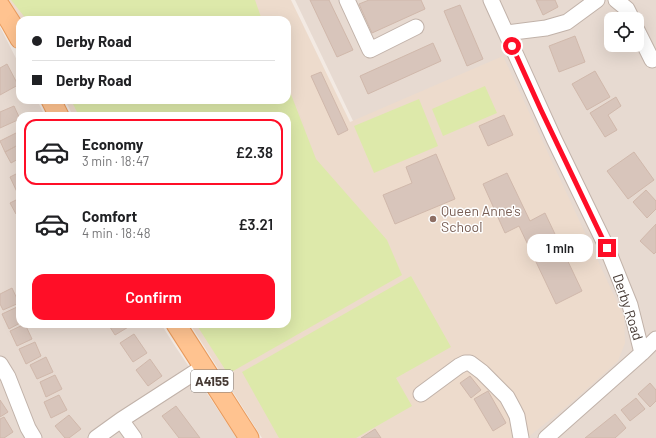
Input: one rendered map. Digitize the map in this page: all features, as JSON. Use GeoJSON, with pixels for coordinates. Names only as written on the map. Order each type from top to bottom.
{"type":"FeatureCollection","features":[{"type":"Feature","properties":{"kind":"main road"},"geometry":{"type":"LineString","coordinates":[[0,6],[16,32]]}},
{"type":"Feature","properties":{"kind":"main road","name":"A4155"},"geometry":{"type":"LineString","coordinates":[[179,328],[249,438]]}},
{"type":"Feature","properties":{"kind":"street"},"geometry":{"type":"LineString","coordinates":[[347,0],[370,50],[416,26]]}},
{"type":"Feature","properties":{"kind":"street","name":"Derby Road"},"geometry":{"type":"LineString","coordinates":[[491,0],[534,96],[607,248],[630,305],[642,353]]}},
{"type":"Feature","properties":{"kind":"street"},"geometry":{"type":"LineString","coordinates":[[506,33],[546,28],[567,22],[597,0]]}},
{"type":"Feature","properties":{"kind":"street"},"geometry":{"type":"LineString","coordinates":[[616,0],[628,12]]}},
{"type":"Feature","properties":{"kind":"street"},"geometry":{"type":"LineString","coordinates":[[644,44],[652,60]]}},
{"type":"Feature","properties":{"kind":"street"},"geometry":{"type":"LineString","coordinates":[[546,438],[656,339]]}},
{"type":"Feature","properties":{"kind":"street"},"geometry":{"type":"LineString","coordinates":[[421,394],[459,366],[464,363],[470,363],[476,367],[506,397],[517,416],[521,438]]}},
{"type":"Feature","properties":{"kind":"street"},"geometry":{"type":"LineString","coordinates":[[0,364],[8,377],[28,428],[34,438]]}},
{"type":"Feature","properties":{"kind":"street"},"geometry":{"type":"LineString","coordinates":[[96,438],[203,367]]}},
{"type":"Feature","properties":{"kind":"street"},"geometry":{"type":"LineString","coordinates":[[121,420],[134,438]]}},
{"type":"Feature","properties":{"kind":"shaded area","name":"Queen Anne's School"},"geometry":{"type":"Polygon","coordinates":[[[8,0],[291,0],[350,122],[503,56],[624,317],[625,343],[618,361],[572,402],[527,438],[262,438],[193,328],[291,328],[291,112],[71,112],[67,104],[291,104],[291,16],[18,16],[8,0]]]}},
{"type":"Feature","properties":{"kind":"shaded area"},"geometry":{"type":"Polygon","coordinates":[[[295,0],[656,0],[656,438],[373,438],[473,371],[295,0]]]}},
{"type":"Feature","properties":{"kind":"shaded area"},"geometry":{"type":"Polygon","coordinates":[[[0,27],[16,58],[16,104],[39,104],[43,112],[16,112],[16,328],[164,328],[237,438],[0,438],[0,27]]]}},
{"type":"Feature","properties":{"kind":"green space"},"geometry":{"type":"Polygon","coordinates":[[[11,0],[255,0],[261,16],[24,16],[11,0]]]}},
{"type":"Feature","properties":{"kind":"green space"},"geometry":{"type":"Polygon","coordinates":[[[485,86],[497,113],[443,136],[432,109],[485,86]]]}},
{"type":"Feature","properties":{"kind":"green space"},"geometry":{"type":"Polygon","coordinates":[[[291,94],[316,159],[387,240],[402,275],[228,374],[199,328],[291,328],[291,112],[77,112],[73,104],[291,104],[291,94]]]}},
{"type":"Feature","properties":{"kind":"green space"},"geometry":{"type":"Polygon","coordinates":[[[419,99],[438,146],[374,173],[354,126],[419,99]]]}},
{"type":"Feature","properties":{"kind":"green space"},"geometry":{"type":"Polygon","coordinates":[[[411,276],[451,347],[396,378],[412,406],[356,438],[279,438],[242,372],[411,276]]]}},
{"type":"Feature","properties":{"kind":"building"},"geometry":{"type":"Polygon","coordinates":[[[310,0],[329,0],[353,50],[337,57],[310,0]]]}},
{"type":"Feature","properties":{"kind":"building"},"geometry":{"type":"Polygon","coordinates":[[[369,0],[421,0],[425,9],[372,33],[359,4],[369,0]]]}},
{"type":"Feature","properties":{"kind":"building"},"geometry":{"type":"Polygon","coordinates":[[[536,0],[555,0],[558,7],[543,15],[536,0]]]}},
{"type":"Feature","properties":{"kind":"building"},"geometry":{"type":"Polygon","coordinates":[[[460,5],[483,59],[467,66],[444,11],[460,5]]]}},
{"type":"Feature","properties":{"kind":"building"},"geometry":{"type":"Polygon","coordinates":[[[575,36],[585,62],[559,72],[549,46],[575,36]]]}},
{"type":"Feature","properties":{"kind":"building"},"geometry":{"type":"Polygon","coordinates":[[[433,43],[441,61],[368,94],[360,76],[433,43]]]}},
{"type":"Feature","properties":{"kind":"building"},"geometry":{"type":"Polygon","coordinates":[[[7,64],[16,81],[16,86],[0,95],[0,68],[7,64]]]}},
{"type":"Feature","properties":{"kind":"building"},"geometry":{"type":"Polygon","coordinates":[[[595,71],[610,97],[587,110],[572,84],[595,71]]]}},
{"type":"Feature","properties":{"kind":"building"},"geometry":{"type":"Polygon","coordinates":[[[321,72],[348,130],[338,135],[311,76],[321,72]]]}},
{"type":"Feature","properties":{"kind":"building"},"geometry":{"type":"Polygon","coordinates":[[[616,97],[621,106],[608,115],[617,130],[605,137],[590,113],[616,97]]]}},
{"type":"Feature","properties":{"kind":"building"},"geometry":{"type":"Polygon","coordinates":[[[14,106],[17,112],[16,121],[0,128],[0,112],[14,106]]]}},
{"type":"Feature","properties":{"kind":"building"},"geometry":{"type":"Polygon","coordinates":[[[504,115],[513,135],[488,146],[479,126],[504,115]]]}},
{"type":"Feature","properties":{"kind":"building"},"geometry":{"type":"Polygon","coordinates":[[[16,133],[16,146],[5,152],[0,141],[16,133]]]}},
{"type":"Feature","properties":{"kind":"building"},"geometry":{"type":"Polygon","coordinates":[[[16,146],[16,160],[11,163],[5,152],[16,146]]]}},
{"type":"Feature","properties":{"kind":"building"},"geometry":{"type":"Polygon","coordinates":[[[634,152],[654,180],[628,199],[607,171],[634,152]]]}},
{"type":"Feature","properties":{"kind":"building"},"geometry":{"type":"Polygon","coordinates":[[[436,154],[455,199],[395,224],[383,195],[412,183],[406,167],[436,154]]]}},
{"type":"Feature","properties":{"kind":"building"},"geometry":{"type":"Polygon","coordinates":[[[507,173],[530,221],[545,213],[582,291],[556,304],[519,226],[505,233],[483,184],[507,173]]]}},
{"type":"Feature","properties":{"kind":"building"},"geometry":{"type":"Polygon","coordinates":[[[16,174],[16,190],[10,177],[16,174]]]}},
{"type":"Feature","properties":{"kind":"building"},"geometry":{"type":"Polygon","coordinates":[[[646,190],[656,201],[656,209],[647,218],[633,202],[646,190]]]}},
{"type":"Feature","properties":{"kind":"building"},"geometry":{"type":"Polygon","coordinates":[[[16,200],[16,214],[10,203],[16,200]]]}},
{"type":"Feature","properties":{"kind":"building"},"geometry":{"type":"Polygon","coordinates":[[[656,224],[656,252],[654,254],[640,241],[656,224]]]}},
{"type":"Feature","properties":{"kind":"building"},"geometry":{"type":"Polygon","coordinates":[[[12,288],[16,297],[16,304],[3,310],[0,304],[0,294],[12,288]]]}},
{"type":"Feature","properties":{"kind":"building"},"geometry":{"type":"Polygon","coordinates":[[[16,307],[16,325],[9,329],[2,314],[16,307]]]}},
{"type":"Feature","properties":{"kind":"building"},"geometry":{"type":"Polygon","coordinates":[[[16,328],[27,328],[32,339],[17,346],[10,331],[16,328]]]}},
{"type":"Feature","properties":{"kind":"building"},"geometry":{"type":"Polygon","coordinates":[[[111,328],[127,328],[115,335],[111,328]]]}},
{"type":"Feature","properties":{"kind":"building"},"geometry":{"type":"Polygon","coordinates":[[[134,334],[147,353],[133,362],[120,343],[134,334]]]}},
{"type":"Feature","properties":{"kind":"building"},"geometry":{"type":"Polygon","coordinates":[[[35,342],[41,356],[26,364],[19,349],[35,342]]]}},
{"type":"Feature","properties":{"kind":"building"},"geometry":{"type":"Polygon","coordinates":[[[46,357],[53,372],[37,379],[30,365],[46,357]]]}},
{"type":"Feature","properties":{"kind":"building"},"geometry":{"type":"Polygon","coordinates":[[[150,359],[162,376],[148,386],[136,370],[150,359]]]}},
{"type":"Feature","properties":{"kind":"building"},"geometry":{"type":"Polygon","coordinates":[[[55,375],[62,389],[46,397],[40,382],[55,375]]]}},
{"type":"Feature","properties":{"kind":"building"},"geometry":{"type":"Polygon","coordinates":[[[470,376],[481,390],[471,398],[460,383],[470,376]]]}},
{"type":"Feature","properties":{"kind":"building"},"geometry":{"type":"Polygon","coordinates":[[[650,383],[656,390],[656,401],[650,407],[638,394],[650,383]]]}},
{"type":"Feature","properties":{"kind":"building"},"geometry":{"type":"Polygon","coordinates":[[[488,391],[506,423],[493,431],[474,399],[488,391]]]}},
{"type":"Feature","properties":{"kind":"building"},"geometry":{"type":"Polygon","coordinates":[[[59,395],[67,410],[51,418],[44,402],[59,395]]]}},
{"type":"Feature","properties":{"kind":"building"},"geometry":{"type":"Polygon","coordinates":[[[636,398],[645,409],[630,421],[621,410],[636,398]]]}},
{"type":"Feature","properties":{"kind":"building"},"geometry":{"type":"Polygon","coordinates":[[[0,400],[8,412],[0,417],[0,400]]]}},
{"type":"Feature","properties":{"kind":"building"},"geometry":{"type":"Polygon","coordinates":[[[176,406],[200,438],[179,438],[162,416],[176,406]]]}},
{"type":"Feature","properties":{"kind":"building"},"geometry":{"type":"Polygon","coordinates":[[[615,414],[626,428],[615,438],[585,438],[615,414]]]}},
{"type":"Feature","properties":{"kind":"building"},"geometry":{"type":"Polygon","coordinates":[[[69,415],[81,429],[69,438],[65,438],[55,426],[69,415]]]}},
{"type":"Feature","properties":{"kind":"building"},"geometry":{"type":"Polygon","coordinates":[[[4,417],[13,432],[4,438],[0,438],[0,419],[4,417]]]}},
{"type":"Feature","properties":{"kind":"building"},"geometry":{"type":"Polygon","coordinates":[[[375,429],[381,438],[361,438],[375,429]]]}},
{"type":"Feature","properties":{"kind":"place","name":"Queen Anne's School"},"geometry":{"type":"Point","coordinates":[433,219]}},
{"type":"Feature","properties":{"kind":"route"},"geometry":{"type":"LineString","coordinates":[[512,46],[534,96],[607,248]]}}]}
